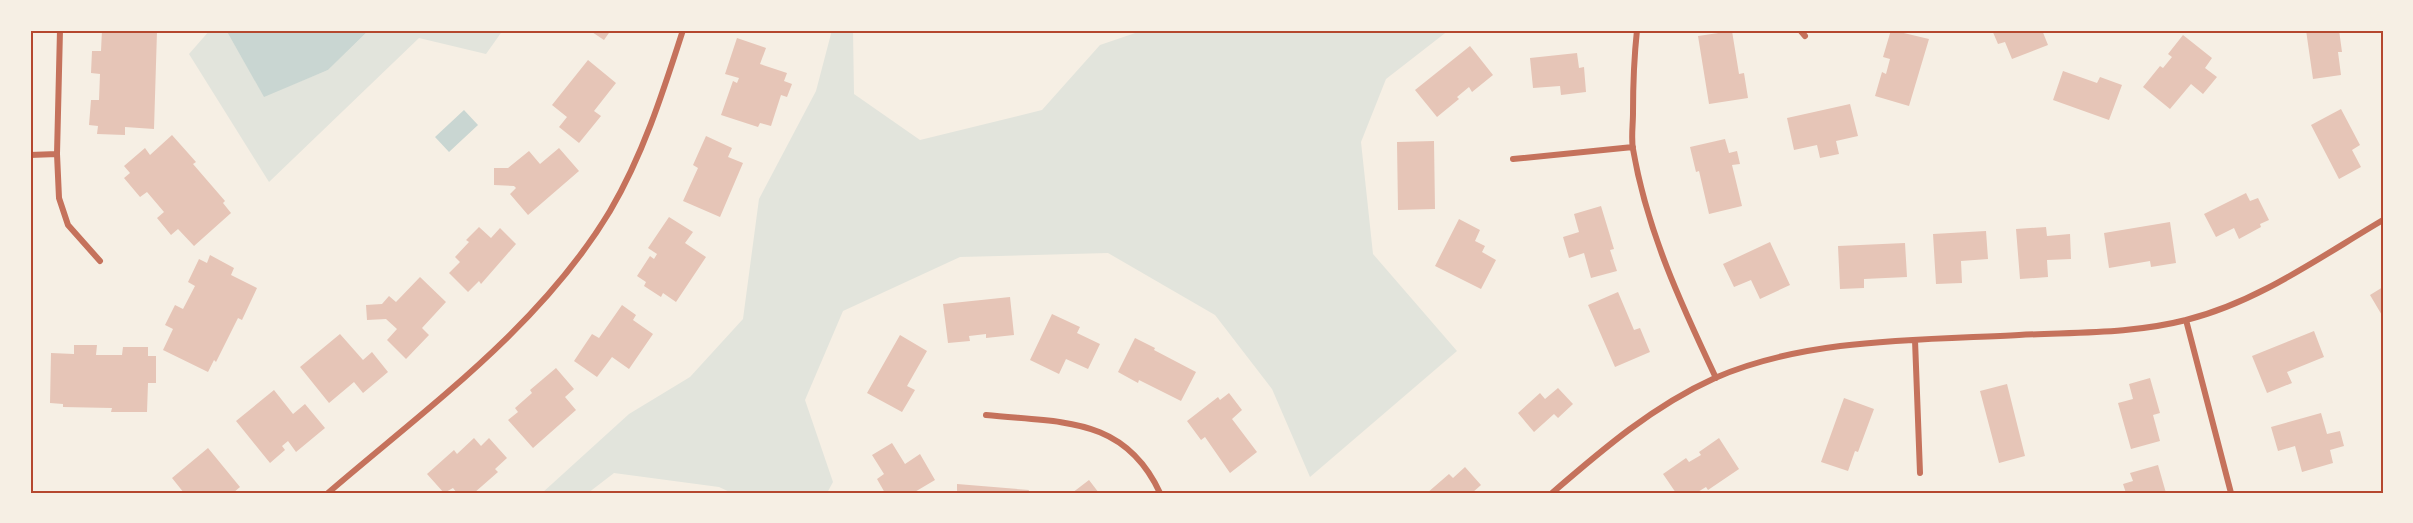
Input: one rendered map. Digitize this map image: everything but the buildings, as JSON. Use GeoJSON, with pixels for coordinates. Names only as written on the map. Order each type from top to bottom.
{"type":"FeatureCollection","features":[{"type":"Feature","properties":{"kind":"street"},"geometry":{"type":"LineString","coordinates":[[60,30],[57,154],[59,198],[68,225],[100,261]]}},
{"type":"Feature","properties":{"kind":"street"},"geometry":{"type":"LineString","coordinates":[[328,493],[495,349],[537,308],[576,261],[610,211],[638,157],[683,30]]}},
{"type":"Feature","properties":{"kind":"street"},"geometry":{"type":"LineString","coordinates":[[1637,30],[1634,57],[1633,147],[1656,242],[1672,283],[1716,378]]}},
{"type":"Feature","properties":{"kind":"street"},"geometry":{"type":"LineString","coordinates":[[1800,30],[1805,36]]}},
{"type":"Feature","properties":{"kind":"street"},"geometry":{"type":"LineString","coordinates":[[1513,159],[1633,147]]}},
{"type":"Feature","properties":{"kind":"street"},"geometry":{"type":"LineString","coordinates":[[30,155],[57,154]]}},
{"type":"Feature","properties":{"kind":"street"},"geometry":{"type":"LineString","coordinates":[[1552,493],[1642,419],[1716,378],[1751,365],[1846,345],[2116,330],[2186,320],[2227,307],[2261,292],[2383,220]]}},
{"type":"Feature","properties":{"kind":"street"},"geometry":{"type":"LineString","coordinates":[[2186,320],[2231,493]]}},
{"type":"Feature","properties":{"kind":"street"},"geometry":{"type":"LineString","coordinates":[[1915,340],[1920,473]]}},
{"type":"Feature","properties":{"kind":"street"},"geometry":{"type":"LineString","coordinates":[[986,415],[1089,427],[1115,438],[1137,456],[1152,475],[1160,493]]}},
{"type":"Feature","properties":{"kind":"shaded area"},"geometry":{"type":"Polygon","coordinates":[[[210,30],[226,30],[264,96],[328,70],[369,30],[503,30],[486,54],[419,38],[269,182],[189,54],[210,30]]]}},
{"type":"Feature","properties":{"kind":"shaded area"},"geometry":{"type":"Polygon","coordinates":[[[226,30],[369,30],[328,70],[264,97],[226,30]]]}},
{"type":"Feature","properties":{"kind":"shaded area"},"geometry":{"type":"Polygon","coordinates":[[[832,30],[853,30],[854,94],[920,140],[1042,110],[1100,45],[1144,30],[1449,30],[1386,79],[1361,142],[1373,254],[1457,351],[1310,477],[1272,389],[1215,315],[1108,253],[960,257],[843,311],[805,400],[833,482],[827,493],[732,493],[719,487],[614,473],[588,493],[542,493],[629,414],[690,377],[743,319],[759,199],[816,91],[832,30]]]}},
{"type":"Feature","properties":{"kind":"shaded area"},"geometry":{"type":"Polygon","coordinates":[[[464,110],[478,125],[449,152],[435,137],[464,110]]]}}]}
